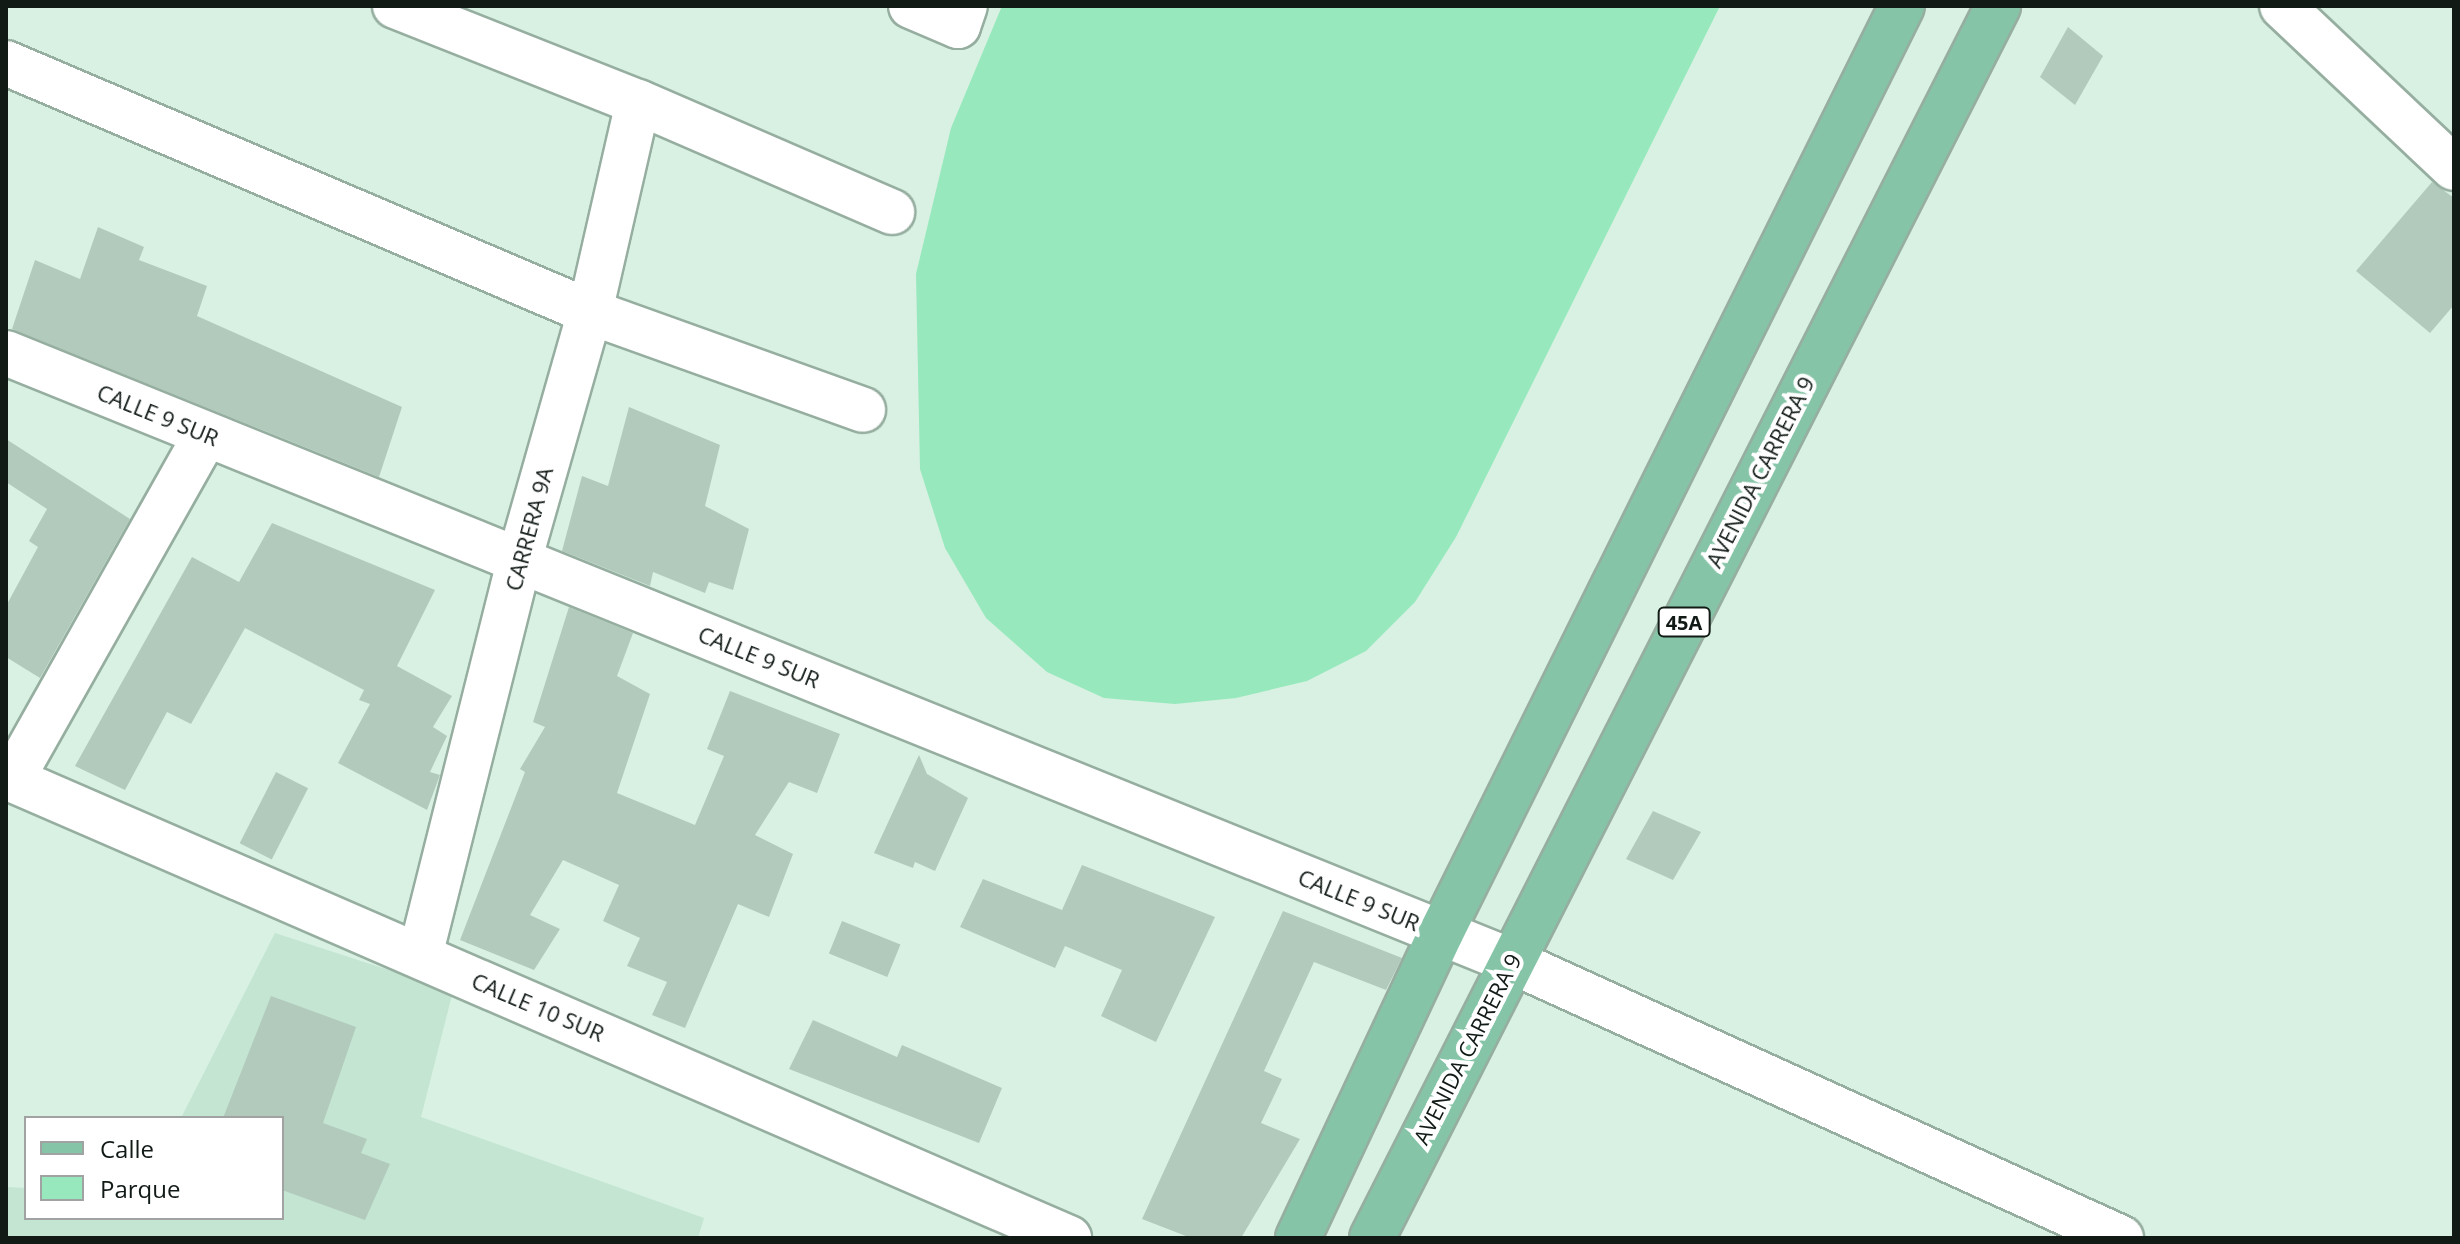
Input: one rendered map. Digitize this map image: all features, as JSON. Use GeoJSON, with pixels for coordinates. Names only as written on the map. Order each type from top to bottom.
{"type":"FeatureCollection","features":[{"type":"Feature","properties":{"kind":"main road"},"geometry":{"type":"LineString","coordinates":[[1298,1238],[1441,933],[1902,6]]}},
{"type":"Feature","properties":{"kind":"main road","name":"AVENIDA CARRERA 9"},"geometry":{"type":"LineString","coordinates":[[1372,1238],[1998,6]]}},
{"type":"Feature","properties":{"kind":"street"},"geometry":{"type":"LineString","coordinates":[[395,6],[638,102],[892,212]]}},
{"type":"Feature","properties":{"kind":"street"},"geometry":{"type":"LineString","coordinates":[[911,6],[958,26],[965,6]]}},
{"type":"Feature","properties":{"kind":"street"},"geometry":{"type":"LineString","coordinates":[[2282,6],[2454,168]]}},
{"type":"Feature","properties":{"kind":"street"},"geometry":{"type":"LineString","coordinates":[[6,63],[590,312],[863,410]]}},
{"type":"Feature","properties":{"kind":"street","name":"CARRERA 9A"},"geometry":{"type":"LineString","coordinates":[[420,956],[519,561],[590,312],[638,102]]}},
{"type":"Feature","properties":{"kind":"street","name":"CALLE 9 SUR"},"geometry":{"type":"LineString","coordinates":[[6,353],[1511,961],[2121,1238]]}},
{"type":"Feature","properties":{"kind":"street"},"geometry":{"type":"LineString","coordinates":[[9,778],[206,435]]}},
{"type":"Feature","properties":{"kind":"street","name":"CALLE 10 SUR"},"geometry":{"type":"LineString","coordinates":[[9,778],[1069,1238]]}},
{"type":"Feature","properties":{"kind":"shaded area"},"geometry":{"type":"Polygon","coordinates":[[[275,933],[453,991],[421,1117],[704,1218],[698,1238],[6,1238],[6,1187],[24,1188],[24,1220],[284,1220],[284,1116],[182,1116],[275,933]]]}},
{"type":"Feature","properties":{"kind":"green space"},"geometry":{"type":"Polygon","coordinates":[[[1002,6],[1720,6],[1456,537],[1415,602],[1366,651],[1307,681],[1236,698],[1175,704],[1104,698],[1047,672],[986,618],[945,548],[920,469],[916,274],[951,128],[1002,6]]]}},
{"type":"Feature","properties":{"kind":"building"},"geometry":{"type":"Polygon","coordinates":[[[2068,27],[2103,56],[2075,105],[2040,77],[2068,27]]]}},
{"type":"Feature","properties":{"kind":"building"},"geometry":{"type":"Polygon","coordinates":[[[2432,182],[2454,198],[2454,305],[2430,333],[2356,271],[2432,182]]]}},
{"type":"Feature","properties":{"kind":"building"},"geometry":{"type":"Polygon","coordinates":[[[98,227],[144,247],[139,260],[207,286],[197,316],[402,407],[379,477],[12,329],[35,260],[80,279],[98,227]]]}},
{"type":"Feature","properties":{"kind":"building"},"geometry":{"type":"Polygon","coordinates":[[[629,407],[720,445],[705,506],[749,529],[733,590],[709,582],[705,593],[653,572],[650,586],[562,551],[582,476],[608,486],[629,407]]]}},
{"type":"Feature","properties":{"kind":"building"},"geometry":{"type":"Polygon","coordinates":[[[6,439],[130,519],[40,678],[6,657],[6,606],[38,547],[29,541],[47,509],[6,482],[6,439]]]}},
{"type":"Feature","properties":{"kind":"building"},"geometry":{"type":"Polygon","coordinates":[[[272,523],[435,590],[397,666],[452,696],[433,727],[447,736],[430,772],[440,775],[427,810],[338,763],[370,704],[359,700],[364,690],[245,628],[191,724],[167,712],[125,790],[75,766],[192,557],[239,582],[272,523]]]}},
{"type":"Feature","properties":{"kind":"building"},"geometry":{"type":"Polygon","coordinates":[[[569,607],[633,633],[617,676],[650,694],[617,793],[695,825],[724,756],[707,749],[730,691],[840,734],[817,793],[789,782],[755,835],[793,854],[769,917],[738,904],[685,1028],[652,1015],[667,982],[627,966],[640,938],[603,921],[619,885],[563,860],[530,915],[560,929],[534,970],[460,940],[525,772],[520,769],[545,727],[533,722],[569,607]]]}},
{"type":"Feature","properties":{"kind":"building"},"geometry":{"type":"Polygon","coordinates":[[[919,755],[927,774],[968,798],[935,871],[915,862],[913,868],[874,853],[919,755]]]}},
{"type":"Feature","properties":{"kind":"building"},"geometry":{"type":"Polygon","coordinates":[[[276,772],[308,788],[272,860],[240,843],[276,772]]]}},
{"type":"Feature","properties":{"kind":"building"},"geometry":{"type":"Polygon","coordinates":[[[1653,811],[1701,832],[1673,880],[1626,859],[1653,811]]]}},
{"type":"Feature","properties":{"kind":"building"},"geometry":{"type":"Polygon","coordinates":[[[1082,865],[1215,917],[1156,1042],[1101,1016],[1122,970],[1065,946],[1055,968],[960,927],[983,879],[1062,910],[1082,865]]]}},
{"type":"Feature","properties":{"kind":"building"},"geometry":{"type":"Polygon","coordinates":[[[1283,911],[1402,958],[1386,990],[1314,962],[1264,1071],[1282,1079],[1261,1123],[1300,1139],[1241,1238],[1191,1238],[1142,1219],[1283,911]]]}},
{"type":"Feature","properties":{"kind":"building"},"geometry":{"type":"Polygon","coordinates":[[[842,921],[900,945],[887,977],[829,953],[842,921]]]}},
{"type":"Feature","properties":{"kind":"building"},"geometry":{"type":"Polygon","coordinates":[[[271,996],[356,1027],[323,1123],[367,1139],[361,1153],[390,1164],[365,1220],[284,1191],[284,1116],[224,1116],[271,996]]]}},
{"type":"Feature","properties":{"kind":"building"},"geometry":{"type":"Polygon","coordinates":[[[813,1020],[897,1057],[902,1045],[1002,1088],[979,1143],[789,1069],[813,1020]]]}}]}
